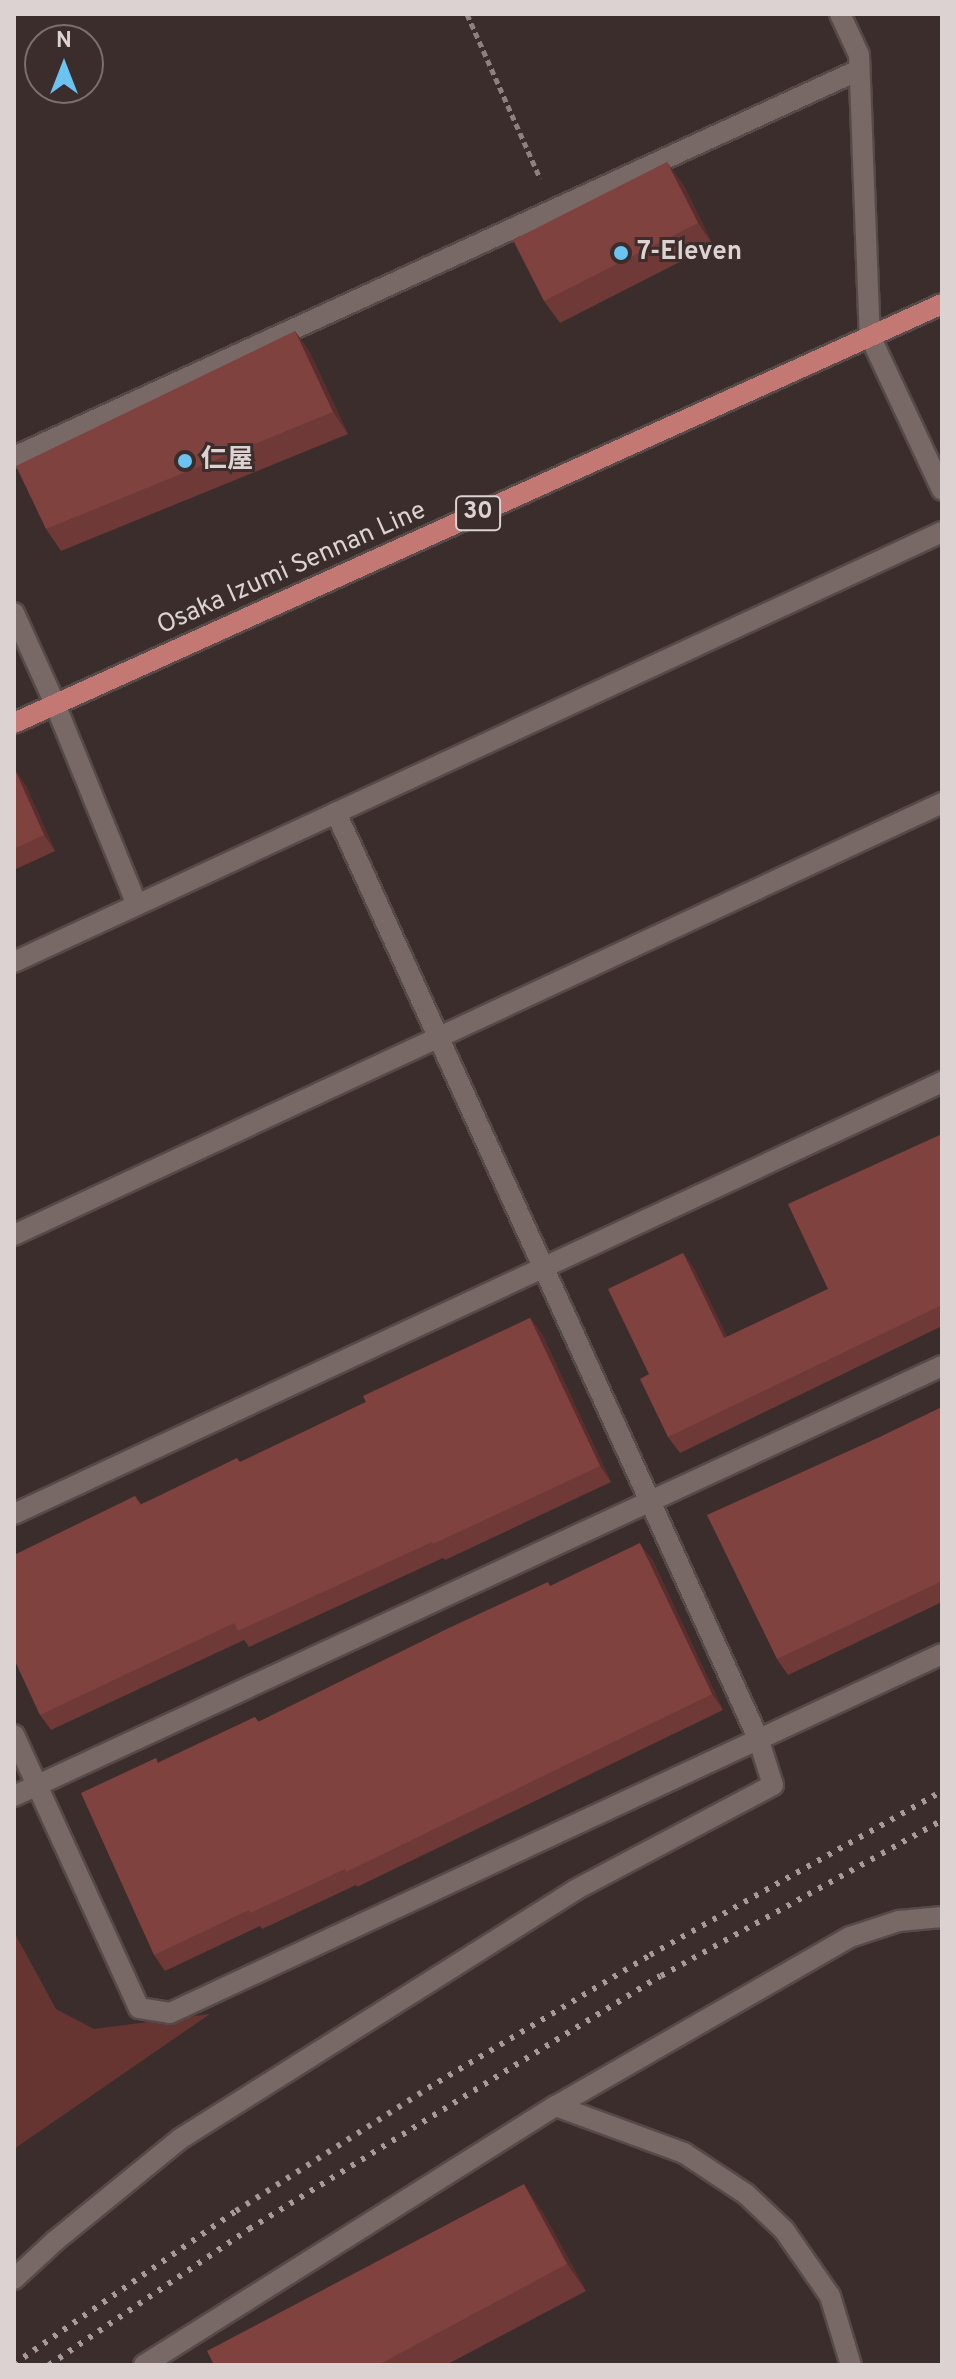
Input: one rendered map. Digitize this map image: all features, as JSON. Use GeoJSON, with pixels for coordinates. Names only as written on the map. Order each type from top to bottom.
{"type":"FeatureCollection","features":[{"type":"Feature","properties":{"kind":"main road","name":"Osaka Izumi Sennan Line"},"geometry":{"type":"LineString","coordinates":[[14,723],[942,304]]}},
{"type":"Feature","properties":{"kind":"street"},"geometry":{"type":"LineString","coordinates":[[840,14],[859,55],[870,336],[942,490]]}},
{"type":"Feature","properties":{"kind":"street"},"geometry":{"type":"LineString","coordinates":[[14,457],[859,70]]}},
{"type":"Feature","properties":{"kind":"street"},"geometry":{"type":"LineString","coordinates":[[14,962],[942,532]]}},
{"type":"Feature","properties":{"kind":"street"},"geometry":{"type":"LineString","coordinates":[[14,613],[55,704],[137,905]]}},
{"type":"Feature","properties":{"kind":"street"},"geometry":{"type":"LineString","coordinates":[[14,1235],[942,803]]}},
{"type":"Feature","properties":{"kind":"street"},"geometry":{"type":"LineString","coordinates":[[14,2279],[55,2241],[180,2139],[575,1890],[773,1785],[758,1738],[336,813]]}},
{"type":"Feature","properties":{"kind":"street"},"geometry":{"type":"LineString","coordinates":[[14,1514],[942,1082]]}},
{"type":"Feature","properties":{"kind":"street"},"geometry":{"type":"LineString","coordinates":[[14,1796],[942,1366]]}},
{"type":"Feature","properties":{"kind":"street"},"geometry":{"type":"LineString","coordinates":[[14,1735],[139,2008],[170,2013],[942,1654]]}},
{"type":"Feature","properties":{"kind":"street"},"geometry":{"type":"LineString","coordinates":[[144,2365],[556,2106],[850,1937],[899,1921],[942,1917]]}},
{"type":"Feature","properties":{"kind":"street"},"geometry":{"type":"LineString","coordinates":[[556,2106],[684,2153],[746,2194],[784,2230],[830,2296],[851,2365]]}},
{"type":"Feature","properties":{"kind":"path"},"geometry":{"type":"LineString","coordinates":[[467,14],[554,210]]}},
{"type":"Feature","properties":{"kind":"shaded area"},"geometry":{"type":"Polygon","coordinates":[[[14,1932],[56,2009],[94,2029],[210,2014],[14,2149],[14,1932]]]}},
{"type":"Feature","properties":{"kind":"building"},"geometry":{"type":"Polygon","coordinates":[[[667,162],[698,223],[544,301],[513,240],[667,162]]]}},
{"type":"Feature","properties":{"kind":"building","name":"仁屋"},"geometry":{"type":"Polygon","coordinates":[[[295,331],[333,412],[46,529],[16,466],[295,331]]]}},
{"type":"Feature","properties":{"kind":"building"},"geometry":{"type":"Polygon","coordinates":[[[14,771],[44,835],[14,849],[14,771]]]}},
{"type":"Feature","properties":{"kind":"building"},"geometry":{"type":"Polygon","coordinates":[[[942,1134],[942,1305],[668,1437],[640,1379],[649,1374],[608,1289],[683,1253],[724,1338],[828,1289],[788,1204],[942,1134]]]}},
{"type":"Feature","properties":{"kind":"building"},"geometry":{"type":"Polygon","coordinates":[[[530,1318],[600,1466],[238,1631],[234,1623],[40,1715],[14,1659],[14,1555],[135,1496],[140,1505],[237,1458],[240,1462],[366,1402],[363,1396],[530,1318]]]}},
{"type":"Feature","properties":{"kind":"building"},"geometry":{"type":"Polygon","coordinates":[[[942,1407],[942,1581],[777,1659],[707,1515],[942,1407]]]}},
{"type":"Feature","properties":{"kind":"building"},"geometry":{"type":"Polygon","coordinates":[[[640,1543],[712,1694],[346,1872],[345,1869],[250,1913],[249,1910],[154,1955],[81,1793],[156,1758],[158,1763],[255,1717],[258,1722],[451,1627],[548,1582],[550,1586],[640,1543]]]}},
{"type":"Feature","properties":{"kind":"building"},"geometry":{"type":"Polygon","coordinates":[[[524,2184],[567,2264],[378,2365],[214,2365],[207,2351],[524,2184]]]}},
{"type":"Feature","properties":{"kind":"railway"},"geometry":{"type":"LineString","coordinates":[[14,2364],[236,2211],[428,2088],[650,1955],[942,1791]]}},
{"type":"Feature","properties":{"kind":"railway"},"geometry":{"type":"LineString","coordinates":[[49,2365],[249,2229],[661,1976],[942,1820]]}},
{"type":"Feature","properties":{"kind":"place","name":"7-Eleven"},"geometry":{"type":"Point","coordinates":[621,253]}},
{"type":"Feature","properties":{"kind":"place","name":"仁屋"},"geometry":{"type":"Point","coordinates":[185,461]}}]}
